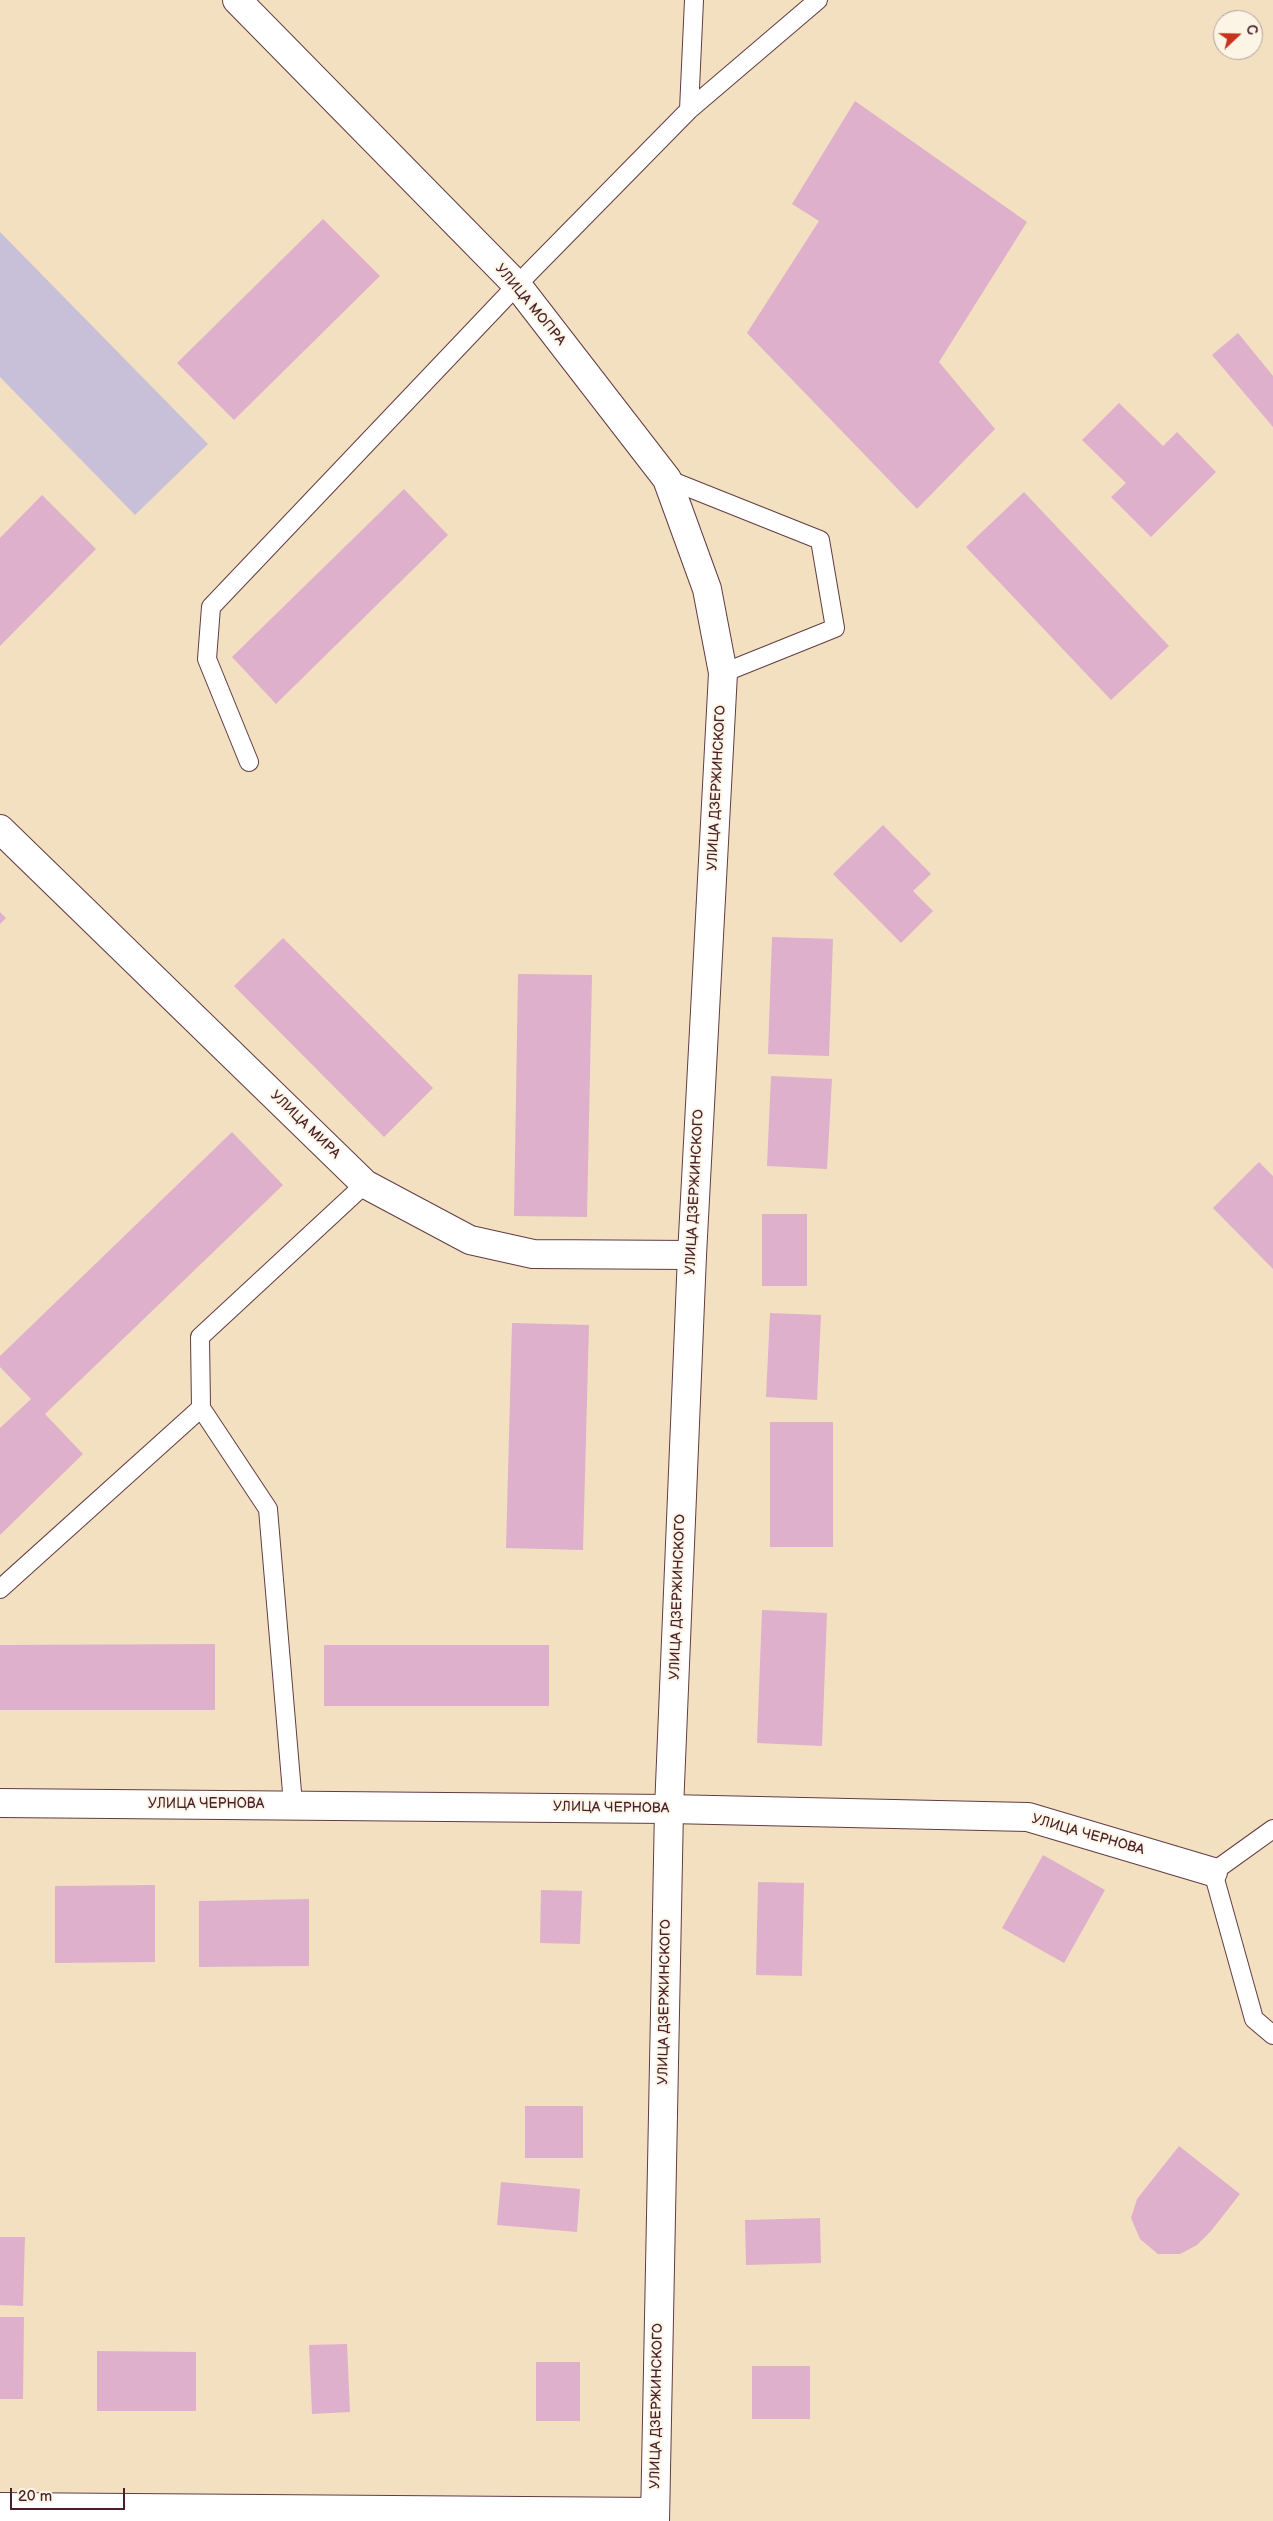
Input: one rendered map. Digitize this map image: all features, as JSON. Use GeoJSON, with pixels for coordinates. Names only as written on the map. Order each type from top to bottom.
{"type":"FeatureCollection","features":[{"type":"Feature","properties":{"kind":"street","name":"УЛИЦА МОПРА"},"geometry":{"type":"LineString","coordinates":[[236,0],[517,285],[667,479],[707,589],[723,673]]}},
{"type":"Feature","properties":{"kind":"street","name":"УЛИЦА ДЗЕРЖИНСКОГО"},"geometry":{"type":"LineString","coordinates":[[655,2516],[669,1809],[692,1255],[723,673]]}},
{"type":"Feature","properties":{"kind":"street","name":"УЛИЦА МИРА"},"geometry":{"type":"LineString","coordinates":[[0,829],[365,1184],[470,1240],[533,1254],[692,1255]]}},
{"type":"Feature","properties":{"kind":"street","name":"УЛИЦА ЧЕРНОВА"},"geometry":{"type":"LineString","coordinates":[[0,1803],[293,1804],[669,1809],[1028,1817],[1213,1872]]}},
{"type":"Feature","properties":{"kind":"street"},"geometry":{"type":"LineString","coordinates":[[0,2507],[187,2515],[655,2516]]}},
{"type":"Feature","properties":{"kind":"lane"},"geometry":{"type":"LineString","coordinates":[[689,110],[694,0]]}},
{"type":"Feature","properties":{"kind":"lane"},"geometry":{"type":"LineString","coordinates":[[249,762],[207,659],[211,607],[517,285],[689,110],[818,0]]}},
{"type":"Feature","properties":{"kind":"lane"},"geometry":{"type":"LineString","coordinates":[[667,479],[820,540],[835,628],[723,673]]}},
{"type":"Feature","properties":{"kind":"lane"},"geometry":{"type":"LineString","coordinates":[[293,1804],[268,1509],[201,1408],[200,1337],[365,1184]]}},
{"type":"Feature","properties":{"kind":"lane"},"geometry":{"type":"LineString","coordinates":[[0,1589],[201,1408]]}},
{"type":"Feature","properties":{"kind":"lane"},"geometry":{"type":"LineString","coordinates":[[1273,1829],[1213,1872],[1254,2019],[1273,2035]]}},
{"type":"Feature","properties":{"kind":"shaded area"},"geometry":{"type":"Polygon","coordinates":[[[0,232],[208,444],[135,515],[0,377],[0,232]]]}},
{"type":"Feature","properties":{"kind":"building"},"geometry":{"type":"Polygon","coordinates":[[[855,101],[1027,222],[939,362],[995,429],[917,509],[747,333],[819,221],[792,204],[855,101]]]}},
{"type":"Feature","properties":{"kind":"building"},"geometry":{"type":"Polygon","coordinates":[[[323,219],[380,276],[234,420],[177,363],[323,219]]]}},
{"type":"Feature","properties":{"kind":"building"},"geometry":{"type":"Polygon","coordinates":[[[1238,333],[1273,376],[1273,427],[1212,355],[1238,333]]]}},
{"type":"Feature","properties":{"kind":"building"},"geometry":{"type":"Polygon","coordinates":[[[1119,403],[1163,446],[1177,432],[1216,472],[1151,537],[1111,497],[1126,483],[1082,440],[1119,403]]]}},
{"type":"Feature","properties":{"kind":"building"},"geometry":{"type":"Polygon","coordinates":[[[404,489],[448,535],[276,704],[232,657],[404,489]]]}},
{"type":"Feature","properties":{"kind":"building"},"geometry":{"type":"Polygon","coordinates":[[[1024,492],[1169,646],[1111,700],[966,547],[1024,492]]]}},
{"type":"Feature","properties":{"kind":"building"},"geometry":{"type":"Polygon","coordinates":[[[42,495],[96,549],[0,646],[0,538],[42,495]]]}},
{"type":"Feature","properties":{"kind":"building"},"geometry":{"type":"Polygon","coordinates":[[[883,825],[931,874],[913,891],[933,911],[901,943],[833,874],[883,825]]]}},
{"type":"Feature","properties":{"kind":"building"},"geometry":{"type":"Polygon","coordinates":[[[0,912],[6,918],[0,924],[0,912]]]}},
{"type":"Feature","properties":{"kind":"building"},"geometry":{"type":"Polygon","coordinates":[[[772,937],[833,939],[829,1056],[768,1054],[772,937]]]}},
{"type":"Feature","properties":{"kind":"building"},"geometry":{"type":"Polygon","coordinates":[[[283,938],[433,1088],[384,1137],[234,986],[283,938]]]}},
{"type":"Feature","properties":{"kind":"building"},"geometry":{"type":"Polygon","coordinates":[[[518,974],[592,975],[587,1217],[514,1216],[518,974]]]}},
{"type":"Feature","properties":{"kind":"building"},"geometry":{"type":"Polygon","coordinates":[[[771,1076],[832,1079],[827,1169],[767,1166],[771,1076]]]}},
{"type":"Feature","properties":{"kind":"building"},"geometry":{"type":"Polygon","coordinates":[[[232,1132],[283,1185],[45,1414],[83,1454],[0,1535],[0,1428],[31,1399],[0,1367],[0,1356],[232,1132]]]}},
{"type":"Feature","properties":{"kind":"building"},"geometry":{"type":"Polygon","coordinates":[[[1259,1162],[1273,1176],[1273,1269],[1213,1208],[1259,1162]]]}},
{"type":"Feature","properties":{"kind":"building"},"geometry":{"type":"Polygon","coordinates":[[[762,1214],[807,1214],[807,1286],[762,1286],[762,1214]]]}},
{"type":"Feature","properties":{"kind":"building"},"geometry":{"type":"Polygon","coordinates":[[[770,1313],[821,1315],[817,1400],[766,1397],[770,1313]]]}},
{"type":"Feature","properties":{"kind":"building"},"geometry":{"type":"Polygon","coordinates":[[[512,1323],[589,1325],[583,1550],[506,1548],[512,1323]]]}},
{"type":"Feature","properties":{"kind":"building"},"geometry":{"type":"Polygon","coordinates":[[[770,1422],[833,1422],[833,1547],[770,1547],[770,1422]]]}},
{"type":"Feature","properties":{"kind":"building"},"geometry":{"type":"Polygon","coordinates":[[[762,1610],[827,1613],[822,1746],[757,1743],[762,1610]]]}},
{"type":"Feature","properties":{"kind":"building"},"geometry":{"type":"Polygon","coordinates":[[[215,1644],[215,1710],[0,1710],[0,1645],[215,1644]]]}},
{"type":"Feature","properties":{"kind":"building"},"geometry":{"type":"Polygon","coordinates":[[[324,1645],[549,1645],[549,1706],[324,1706],[324,1645]]]}},
{"type":"Feature","properties":{"kind":"building"},"geometry":{"type":"Polygon","coordinates":[[[1043,1855],[1105,1890],[1064,1963],[1002,1928],[1043,1855]]]}},
{"type":"Feature","properties":{"kind":"building"},"geometry":{"type":"Polygon","coordinates":[[[758,1882],[804,1883],[802,1976],[756,1975],[758,1882]]]}},
{"type":"Feature","properties":{"kind":"building"},"geometry":{"type":"Polygon","coordinates":[[[155,1885],[155,1962],[55,1963],[55,1886],[155,1885]]]}},
{"type":"Feature","properties":{"kind":"building"},"geometry":{"type":"Polygon","coordinates":[[[541,1890],[582,1891],[580,1944],[540,1943],[541,1890]]]}},
{"type":"Feature","properties":{"kind":"building"},"geometry":{"type":"Polygon","coordinates":[[[309,1899],[309,1966],[199,1967],[199,1901],[309,1899]]]}},
{"type":"Feature","properties":{"kind":"building"},"geometry":{"type":"Polygon","coordinates":[[[525,2106],[583,2106],[583,2158],[525,2158],[525,2106]]]}},
{"type":"Feature","properties":{"kind":"building"},"geometry":{"type":"Polygon","coordinates":[[[1179,2146],[1240,2194],[1211,2231],[1197,2245],[1180,2254],[1158,2254],[1140,2239],[1131,2218],[1137,2199],[1179,2146]]]}},
{"type":"Feature","properties":{"kind":"building"},"geometry":{"type":"Polygon","coordinates":[[[501,2182],[580,2189],[577,2232],[497,2225],[501,2182]]]}},
{"type":"Feature","properties":{"kind":"building"},"geometry":{"type":"Polygon","coordinates":[[[820,2218],[821,2263],[746,2265],[745,2220],[820,2218]]]}},
{"type":"Feature","properties":{"kind":"building"},"geometry":{"type":"Polygon","coordinates":[[[0,2237],[25,2237],[23,2306],[0,2305],[0,2237]]]}},
{"type":"Feature","properties":{"kind":"building"},"geometry":{"type":"Polygon","coordinates":[[[0,2317],[24,2317],[23,2399],[0,2399],[0,2317]]]}},
{"type":"Feature","properties":{"kind":"building"},"geometry":{"type":"Polygon","coordinates":[[[347,2344],[350,2412],[312,2414],[309,2345],[347,2344]]]}},
{"type":"Feature","properties":{"kind":"building"},"geometry":{"type":"Polygon","coordinates":[[[97,2351],[196,2352],[196,2411],[97,2411],[97,2351]]]}},
{"type":"Feature","properties":{"kind":"building"},"geometry":{"type":"Polygon","coordinates":[[[536,2362],[580,2362],[580,2421],[536,2421],[536,2362]]]}},
{"type":"Feature","properties":{"kind":"building"},"geometry":{"type":"Polygon","coordinates":[[[752,2366],[810,2366],[810,2419],[752,2419],[752,2366]]]}}]}
